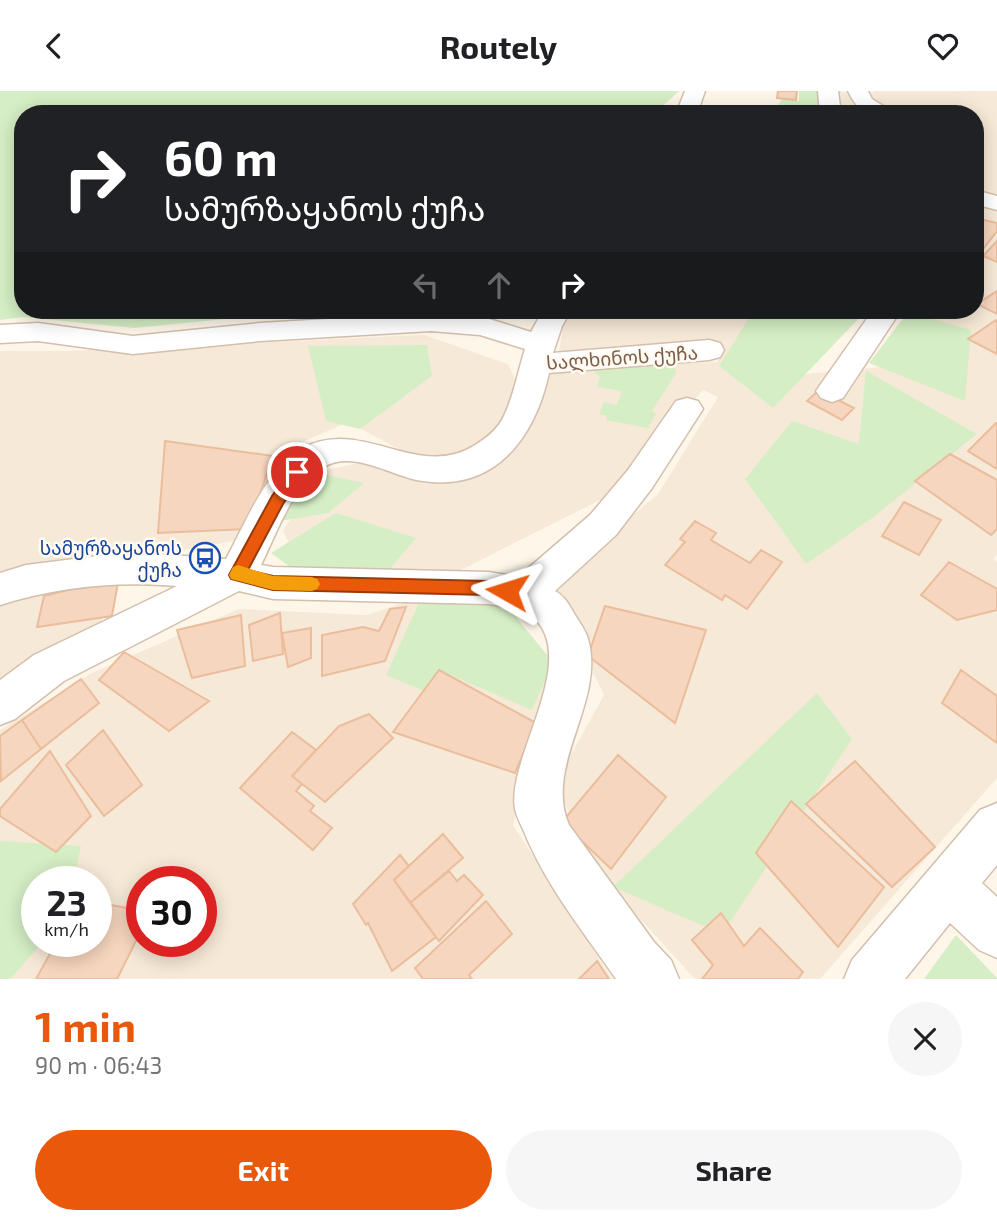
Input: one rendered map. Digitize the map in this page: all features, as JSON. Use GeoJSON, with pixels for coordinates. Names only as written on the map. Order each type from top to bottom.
{"type":"FeatureCollection","features":[{"type":"Feature","properties":{"kind":"street"},"geometry":{"type":"LineString","coordinates":[[858,91],[868,105]]}},
{"type":"Feature","properties":{"kind":"street"},"geometry":{"type":"LineString","coordinates":[[0,705],[49,668],[237,575],[277,500],[297,472],[324,452],[353,450],[420,470],[438,472],[458,468],[484,457],[501,444],[517,422],[533,380],[538,354],[553,319]]}},
{"type":"Feature","properties":{"kind":"street"},"geometry":{"type":"LineString","coordinates":[[832,391],[881,319]]}},
{"type":"Feature","properties":{"kind":"street"},"geometry":{"type":"LineString","coordinates":[[0,334],[38,332],[133,345],[260,332],[431,322],[483,325],[538,354]]}},
{"type":"Feature","properties":{"kind":"street","name":"სალხინოს ქუჩა"},"geometry":{"type":"LineString","coordinates":[[538,354],[709,351]]}},
{"type":"Feature","properties":{"kind":"street"},"geometry":{"type":"LineString","coordinates":[[525,594],[603,525],[640,479],[687,409]]}},
{"type":"Feature","properties":{"kind":"street"},"geometry":{"type":"LineString","coordinates":[[0,589],[26,581],[130,567],[237,575],[273,583],[489,588],[525,594],[549,607],[568,640],[569,681],[542,773],[538,808],[552,842],[635,961],[652,979]]}},
{"type":"Feature","properties":{"kind":"street"},"geometry":{"type":"LineString","coordinates":[[871,979],[997,827]]}},
{"type":"Feature","properties":{"kind":"street"},"geometry":{"type":"LineString","coordinates":[[949,887],[997,932]]}},
{"type":"Feature","properties":{"kind":"shaded area"},"geometry":{"type":"Polygon","coordinates":[[[836,91],[872,94],[873,91],[997,91],[997,198],[984,196],[984,105],[838,105],[836,91]]]}},
{"type":"Feature","properties":{"kind":"shaded area"},"geometry":{"type":"Polygon","coordinates":[[[984,204],[997,207],[997,555],[993,559],[997,562],[997,778],[820,979],[695,979],[592,866],[556,782],[604,695],[550,585],[658,494],[718,397],[703,390],[606,497],[447,577],[305,578],[283,530],[326,470],[359,463],[426,484],[505,460],[549,370],[718,362],[712,339],[558,356],[564,323],[569,319],[767,319],[781,376],[929,363],[916,319],[984,319],[984,204]]]}},
{"type":"Feature","properties":{"kind":"shaded area"},"geometry":{"type":"Polygon","coordinates":[[[424,335],[508,364],[522,393],[494,444],[423,462],[348,422],[298,444],[250,538],[0,583],[0,351],[68,351],[424,335]]]}},
{"type":"Feature","properties":{"kind":"shaded area"},"geometry":{"type":"Polygon","coordinates":[[[108,584],[101,623],[0,687],[0,606],[17,597],[108,584]]]}},
{"type":"Feature","properties":{"kind":"shaded area"},"geometry":{"type":"Polygon","coordinates":[[[422,596],[553,662],[546,712],[513,825],[612,979],[0,979],[0,730],[92,673],[239,609],[367,615],[422,596]]]}},
{"type":"Feature","properties":{"kind":"green space"},"geometry":{"type":"Polygon","coordinates":[[[0,91],[679,91],[664,105],[14,105],[14,318],[0,320],[0,91]]]}},
{"type":"Feature","properties":{"kind":"green space"},"geometry":{"type":"Polygon","coordinates":[[[799,91],[823,91],[823,105],[778,105],[782,99],[799,101],[799,91]]]}},
{"type":"Feature","properties":{"kind":"green space"},"geometry":{"type":"Polygon","coordinates":[[[44,319],[225,319],[134,328],[44,319]]]}},
{"type":"Feature","properties":{"kind":"green space"},"geometry":{"type":"Polygon","coordinates":[[[748,319],[858,319],[773,408],[719,366],[748,319]]]}},
{"type":"Feature","properties":{"kind":"green space"},"geometry":{"type":"Polygon","coordinates":[[[903,319],[932,319],[971,330],[965,401],[869,363],[903,319]]]}},
{"type":"Feature","properties":{"kind":"green space"},"geometry":{"type":"Polygon","coordinates":[[[427,345],[432,376],[360,429],[326,421],[308,346],[427,345]]]}},
{"type":"Feature","properties":{"kind":"green space"},"geometry":{"type":"Polygon","coordinates":[[[674,362],[676,373],[652,411],[656,414],[648,428],[606,420],[607,416],[599,414],[604,402],[617,405],[622,391],[597,387],[600,377],[592,370],[674,362]]]}},
{"type":"Feature","properties":{"kind":"green space"},"geometry":{"type":"Polygon","coordinates":[[[866,371],[977,434],[871,519],[806,564],[745,479],[792,421],[859,444],[866,371]]]}},
{"type":"Feature","properties":{"kind":"green space"},"geometry":{"type":"Polygon","coordinates":[[[316,473],[364,483],[328,513],[280,521],[316,473]]]}},
{"type":"Feature","properties":{"kind":"green space"},"geometry":{"type":"Polygon","coordinates":[[[336,513],[416,538],[384,576],[305,578],[271,553],[336,513]]]}},
{"type":"Feature","properties":{"kind":"green space"},"geometry":{"type":"Polygon","coordinates":[[[422,596],[506,605],[553,662],[532,710],[439,670],[424,691],[386,675],[422,596]]]}},
{"type":"Feature","properties":{"kind":"green space"},"geometry":{"type":"Polygon","coordinates":[[[817,693],[852,739],[722,934],[613,887],[817,693]]]}},
{"type":"Feature","properties":{"kind":"green space"},"geometry":{"type":"Polygon","coordinates":[[[0,841],[81,846],[77,866],[21,866],[21,957],[30,957],[10,979],[0,979],[0,841]]]}},
{"type":"Feature","properties":{"kind":"green space"},"geometry":{"type":"Polygon","coordinates":[[[956,935],[997,978],[997,979],[924,979],[956,935]]]}},
{"type":"Feature","properties":{"kind":"building"},"geometry":{"type":"Polygon","coordinates":[[[778,91],[797,91],[796,100],[777,98],[778,91]]]}},
{"type":"Feature","properties":{"kind":"building"},"geometry":{"type":"Polygon","coordinates":[[[984,220],[997,223],[997,231],[984,248],[984,220]]]}},
{"type":"Feature","properties":{"kind":"building"},"geometry":{"type":"Polygon","coordinates":[[[997,241],[997,262],[984,255],[997,241]]]}},
{"type":"Feature","properties":{"kind":"building"},"geometry":{"type":"Polygon","coordinates":[[[997,291],[997,314],[984,308],[984,299],[997,291]]]}},
{"type":"Feature","properties":{"kind":"building"},"geometry":{"type":"Polygon","coordinates":[[[997,321],[997,354],[968,339],[997,321]]]}},
{"type":"Feature","properties":{"kind":"building"},"geometry":{"type":"Polygon","coordinates":[[[819,390],[854,408],[842,420],[807,401],[819,390]]]}},
{"type":"Feature","properties":{"kind":"building"},"geometry":{"type":"Polygon","coordinates":[[[997,423],[997,469],[968,451],[997,423]]]}},
{"type":"Feature","properties":{"kind":"building"},"geometry":{"type":"Polygon","coordinates":[[[165,441],[273,456],[248,529],[158,533],[165,441]]]}},
{"type":"Feature","properties":{"kind":"building"},"geometry":{"type":"Polygon","coordinates":[[[950,454],[997,480],[997,529],[991,535],[915,481],[950,454]]]}},
{"type":"Feature","properties":{"kind":"building"},"geometry":{"type":"Polygon","coordinates":[[[904,502],[941,520],[919,555],[882,536],[904,502]]]}},
{"type":"Feature","properties":{"kind":"building"},"geometry":{"type":"Polygon","coordinates":[[[695,521],[716,533],[711,540],[750,563],[761,550],[782,562],[747,609],[725,595],[722,600],[665,565],[685,542],[680,539],[695,521]]]}},
{"type":"Feature","properties":{"kind":"building"},"geometry":{"type":"Polygon","coordinates":[[[949,562],[997,589],[997,610],[957,620],[921,595],[949,562]]]}},
{"type":"Feature","properties":{"kind":"building"},"geometry":{"type":"Polygon","coordinates":[[[119,577],[112,616],[37,627],[44,596],[119,577]]]}},
{"type":"Feature","properties":{"kind":"building"},"geometry":{"type":"Polygon","coordinates":[[[605,606],[706,630],[675,723],[588,656],[605,606]]]}},
{"type":"Feature","properties":{"kind":"building"},"geometry":{"type":"Polygon","coordinates":[[[406,607],[385,661],[322,676],[322,635],[363,627],[379,631],[390,609],[406,607]]]}},
{"type":"Feature","properties":{"kind":"building"},"geometry":{"type":"Polygon","coordinates":[[[280,613],[283,654],[253,661],[249,625],[280,613]]]}},
{"type":"Feature","properties":{"kind":"building"},"geometry":{"type":"Polygon","coordinates":[[[241,615],[245,666],[192,678],[177,630],[241,615]]]}},
{"type":"Feature","properties":{"kind":"building"},"geometry":{"type":"Polygon","coordinates":[[[311,628],[311,658],[288,667],[282,633],[311,628]]]}},
{"type":"Feature","properties":{"kind":"building"},"geometry":{"type":"Polygon","coordinates":[[[124,652],[209,701],[169,731],[99,680],[124,652]]]}},
{"type":"Feature","properties":{"kind":"building"},"geometry":{"type":"Polygon","coordinates":[[[439,670],[536,723],[515,773],[393,732],[439,670]]]}},
{"type":"Feature","properties":{"kind":"building"},"geometry":{"type":"Polygon","coordinates":[[[961,670],[997,696],[997,743],[942,703],[961,670]]]}},
{"type":"Feature","properties":{"kind":"building"},"geometry":{"type":"Polygon","coordinates":[[[81,679],[99,703],[41,749],[22,720],[81,679]]]}},
{"type":"Feature","properties":{"kind":"building"},"geometry":{"type":"Polygon","coordinates":[[[369,714],[393,738],[325,802],[292,776],[339,726],[369,714]]]}},
{"type":"Feature","properties":{"kind":"building"},"geometry":{"type":"Polygon","coordinates":[[[22,720],[41,749],[1,781],[0,736],[22,720]]]}},
{"type":"Feature","properties":{"kind":"building"},"geometry":{"type":"Polygon","coordinates":[[[103,730],[142,785],[104,816],[66,765],[103,730]]]}},
{"type":"Feature","properties":{"kind":"building"},"geometry":{"type":"Polygon","coordinates":[[[292,732],[316,750],[292,776],[302,784],[296,791],[314,806],[310,811],[332,828],[313,850],[240,788],[292,732]]]}},
{"type":"Feature","properties":{"kind":"building"},"geometry":{"type":"Polygon","coordinates":[[[50,751],[91,816],[56,852],[0,816],[0,809],[50,751]]]}},
{"type":"Feature","properties":{"kind":"building"},"geometry":{"type":"Polygon","coordinates":[[[618,755],[666,797],[611,869],[562,822],[618,755]]]}},
{"type":"Feature","properties":{"kind":"building"},"geometry":{"type":"Polygon","coordinates":[[[855,761],[935,847],[892,887],[806,804],[855,761]]]}},
{"type":"Feature","properties":{"kind":"building"},"geometry":{"type":"Polygon","coordinates":[[[791,801],[884,887],[838,947],[756,853],[791,801]]]}},
{"type":"Feature","properties":{"kind":"building"},"geometry":{"type":"Polygon","coordinates":[[[443,834],[463,858],[410,903],[394,880],[443,834]]]}},
{"type":"Feature","properties":{"kind":"building"},"geometry":{"type":"Polygon","coordinates":[[[400,855],[409,866],[394,880],[436,937],[392,971],[368,923],[366,925],[353,904],[400,855]]]}},
{"type":"Feature","properties":{"kind":"building"},"geometry":{"type":"Polygon","coordinates":[[[449,871],[457,881],[464,875],[483,895],[439,941],[410,903],[449,871]]]}},
{"type":"Feature","properties":{"kind":"building"},"geometry":{"type":"Polygon","coordinates":[[[486,901],[512,934],[469,975],[472,979],[423,979],[415,968],[486,901]]]}},
{"type":"Feature","properties":{"kind":"building"},"geometry":{"type":"Polygon","coordinates":[[[112,905],[126,908],[128,957],[117,979],[36,979],[48,957],[112,957],[112,905]]]}},
{"type":"Feature","properties":{"kind":"building"},"geometry":{"type":"Polygon","coordinates":[[[721,913],[744,946],[760,928],[803,972],[798,979],[702,979],[713,965],[692,940],[721,913]]]}},
{"type":"Feature","properties":{"kind":"building"},"geometry":{"type":"Polygon","coordinates":[[[597,961],[609,979],[579,979],[597,961]]]}},
{"type":"Feature","properties":{"kind":"slow traffic"},"geometry":{"type":"LineString","coordinates":[[238,572],[237,575],[273,583],[312,584]]}},
{"type":"Feature","properties":{"kind":"place","name":"სამურზაყანოს ქუჩა"},"geometry":{"type":"Point","coordinates":[205,558]}},
{"type":"Feature","properties":{"kind":"route"},"geometry":{"type":"LineString","coordinates":[[297,472],[277,500],[237,575],[273,583],[489,588],[507,591]]}}]}
